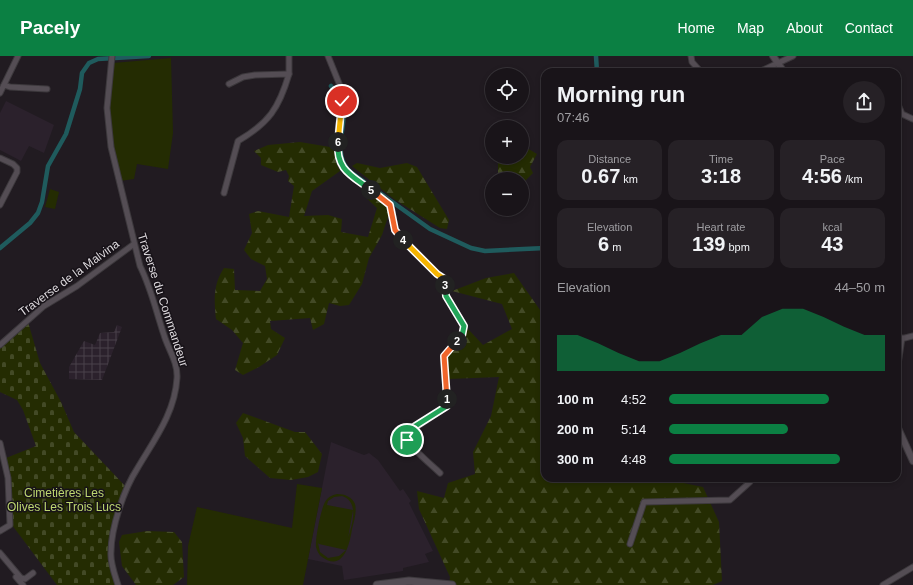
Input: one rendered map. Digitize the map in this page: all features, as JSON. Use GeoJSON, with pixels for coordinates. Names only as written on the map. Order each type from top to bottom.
{"type":"FeatureCollection","features":[{"type":"Feature","properties":{"kind":"main road"},"geometry":{"type":"LineString","coordinates":[[377,585],[409,581],[452,585]]}},
{"type":"Feature","properties":{"kind":"main road"},"geometry":{"type":"LineString","coordinates":[[398,585],[423,585]]}},
{"type":"Feature","properties":{"kind":"street"},"geometry":{"type":"LineString","coordinates":[[0,98],[4,84],[18,56]]}},
{"type":"Feature","properties":{"kind":"street"},"geometry":{"type":"LineString","coordinates":[[224,193],[238,141],[259,129],[275,110],[289,74],[289,56]]}},
{"type":"Feature","properties":{"kind":"street"},"geometry":{"type":"LineString","coordinates":[[328,56],[343,97],[347,103],[343,114],[338,147],[339,162],[352,176],[387,201],[390,205],[395,230],[437,274],[443,278],[446,296],[464,326],[462,336],[444,356],[447,406],[406,434],[410,444],[440,473]]}},
{"type":"Feature","properties":{"kind":"street"},"geometry":{"type":"LineString","coordinates":[[691,56],[692,62],[697,68]]}},
{"type":"Feature","properties":{"kind":"street"},"geometry":{"type":"LineString","coordinates":[[773,56],[781,68]]}},
{"type":"Feature","properties":{"kind":"street"},"geometry":{"type":"LineString","coordinates":[[768,68],[793,56]]}},
{"type":"Feature","properties":{"kind":"street","name":"Traverse du Commandeur"},"geometry":{"type":"LineString","coordinates":[[112,58],[107,108],[111,147],[134,244],[164,335],[172,353],[177,378],[170,410],[162,429],[136,470],[115,527],[110,554],[118,585]]}},
{"type":"Feature","properties":{"kind":"street"},"geometry":{"type":"LineString","coordinates":[[229,84],[242,77],[289,74]]}},
{"type":"Feature","properties":{"kind":"street"},"geometry":{"type":"LineString","coordinates":[[4,84],[10,87],[47,89]]}},
{"type":"Feature","properties":{"kind":"street"},"geometry":{"type":"LineString","coordinates":[[901,112],[913,119]]}},
{"type":"Feature","properties":{"kind":"street"},"geometry":{"type":"LineString","coordinates":[[0,158],[13,164],[16,168],[16,172],[0,204]]}},
{"type":"Feature","properties":{"kind":"street","name":"Traverse de la Malvina"},"geometry":{"type":"LineString","coordinates":[[1,343],[44,306],[77,286],[134,244]]}},
{"type":"Feature","properties":{"kind":"street"},"geometry":{"type":"LineString","coordinates":[[0,335],[1,343]]}},
{"type":"Feature","properties":{"kind":"street"},"geometry":{"type":"LineString","coordinates":[[901,339],[913,336]]}},
{"type":"Feature","properties":{"kind":"street"},"geometry":{"type":"LineString","coordinates":[[901,435],[913,462]]}},
{"type":"Feature","properties":{"kind":"street"},"geometry":{"type":"LineString","coordinates":[[0,443],[9,491],[10,525],[0,531]]}},
{"type":"Feature","properties":{"kind":"street"},"geometry":{"type":"LineString","coordinates":[[0,475],[6,472]]}},
{"type":"Feature","properties":{"kind":"street"},"geometry":{"type":"LineString","coordinates":[[630,544],[641,507],[644,502],[730,500],[750,482]]}},
{"type":"Feature","properties":{"kind":"street"},"geometry":{"type":"LineString","coordinates":[[0,553],[22,578],[25,579],[33,573]]}},
{"type":"Feature","properties":{"kind":"street"},"geometry":{"type":"LineString","coordinates":[[0,558],[23,585]]}},
{"type":"Feature","properties":{"kind":"street"},"geometry":{"type":"LineString","coordinates":[[883,585],[913,567]]}},
{"type":"Feature","properties":{"kind":"shaded area"},"geometry":{"type":"Polygon","coordinates":[[[6,101],[54,125],[44,153],[29,146],[21,161],[0,150],[0,113],[6,101]]]}},
{"type":"Feature","properties":{"kind":"shaded area"},"geometry":{"type":"Polygon","coordinates":[[[117,325],[122,327],[102,380],[69,379],[69,367],[84,341],[95,345],[100,333],[114,332],[117,325]]]}},
{"type":"Feature","properties":{"kind":"shaded area"},"geometry":{"type":"Polygon","coordinates":[[[331,442],[364,455],[369,453],[378,460],[400,491],[403,489],[411,501],[409,503],[433,551],[425,554],[429,562],[403,568],[403,571],[344,580],[342,566],[308,559],[331,442]]]}},
{"type":"Feature","properties":{"kind":"green space"},"geometry":{"type":"Polygon","coordinates":[[[171,58],[173,133],[168,169],[137,164],[134,179],[120,181],[112,144],[109,116],[113,63],[171,58]]]}},
{"type":"Feature","properties":{"kind":"green space"},"geometry":{"type":"Polygon","coordinates":[[[300,142],[336,148],[336,160],[340,171],[312,191],[304,216],[328,215],[342,219],[341,232],[368,237],[377,208],[362,194],[363,188],[384,201],[390,211],[382,235],[369,258],[362,284],[349,305],[340,306],[329,303],[324,324],[313,330],[310,318],[270,321],[271,329],[285,338],[277,355],[259,367],[243,375],[235,370],[243,343],[232,330],[216,319],[216,286],[220,274],[224,268],[234,269],[235,290],[260,291],[267,279],[265,266],[251,259],[244,250],[252,233],[249,214],[258,211],[289,217],[294,186],[288,181],[289,176],[286,170],[278,172],[261,165],[261,158],[254,151],[268,145],[300,142]]]}},
{"type":"Feature","properties":{"kind":"green space"},"geometry":{"type":"Polygon","coordinates":[[[529,149],[537,154],[530,167],[533,173],[529,177],[529,172],[498,172],[498,164],[529,164],[529,149]]]}},
{"type":"Feature","properties":{"kind":"green space"},"geometry":{"type":"Polygon","coordinates":[[[357,163],[380,168],[407,163],[417,167],[449,220],[447,229],[440,228],[394,199],[352,166],[357,163]]]}},
{"type":"Feature","properties":{"kind":"green space"},"geometry":{"type":"Polygon","coordinates":[[[50,189],[59,192],[55,209],[45,207],[50,189]]]}},
{"type":"Feature","properties":{"kind":"green space"},"geometry":{"type":"Polygon","coordinates":[[[514,273],[541,311],[541,482],[679,482],[703,487],[719,522],[722,581],[713,585],[449,585],[450,577],[419,509],[417,491],[444,498],[448,483],[475,474],[473,452],[491,416],[499,377],[448,379],[447,357],[468,329],[483,345],[512,329],[502,304],[452,291],[486,278],[514,273]]]}},
{"type":"Feature","properties":{"kind":"green space","name":"Cimetières Les Olives Les Trois Lucs"},"geometry":{"type":"Polygon","coordinates":[[[28,322],[40,363],[61,402],[74,432],[127,488],[115,516],[108,555],[116,585],[57,585],[12,525],[6,458],[36,446],[23,410],[17,400],[0,392],[0,347],[28,322]]]}},
{"type":"Feature","properties":{"kind":"green space"},"geometry":{"type":"Polygon","coordinates":[[[243,413],[295,432],[305,432],[322,454],[318,472],[308,477],[291,480],[270,478],[245,456],[243,438],[236,423],[243,413]]]}},
{"type":"Feature","properties":{"kind":"green space"},"geometry":{"type":"Polygon","coordinates":[[[297,484],[322,488],[303,585],[187,585],[188,546],[197,507],[292,528],[297,484]]]}},
{"type":"Feature","properties":{"kind":"green space"},"geometry":{"type":"Polygon","coordinates":[[[337,494],[348,496],[354,502],[356,510],[350,541],[347,548],[344,554],[341,559],[330,561],[319,554],[316,543],[323,506],[330,496],[337,494]],[[342,496],[334,497],[328,501],[322,524],[327,505],[353,510],[348,499],[342,496]],[[353,510],[348,538],[353,521],[353,510]],[[318,543],[320,552],[328,558],[339,556],[346,550],[318,543]]]}},
{"type":"Feature","properties":{"kind":"green space"},"geometry":{"type":"Polygon","coordinates":[[[147,531],[174,532],[182,542],[184,577],[173,585],[136,585],[122,566],[119,542],[122,535],[147,531]]]}},
{"type":"Feature","properties":{"kind":"waterway"},"geometry":{"type":"LineString","coordinates":[[0,248],[30,223],[38,213],[42,202],[48,166],[66,134],[80,89],[82,73],[89,63],[98,59],[149,56]]}},
{"type":"Feature","properties":{"kind":"waterway"},"geometry":{"type":"LineString","coordinates":[[596,56],[597,68]]}},
{"type":"Feature","properties":{"kind":"waterway"},"geometry":{"type":"LineString","coordinates":[[331,86],[344,102],[341,150],[345,166],[352,173],[430,229],[471,248],[485,251],[541,248]]}},
{"type":"Feature","properties":{"kind":"route"},"geometry":{"type":"LineString","coordinates":[[342,101],[338,147],[339,162],[352,176],[387,201],[392,210],[395,230],[437,274],[443,278],[445,281],[446,296],[453,305],[464,326],[462,336],[444,356],[447,406],[409,430],[406,434],[407,440]]}}]}
